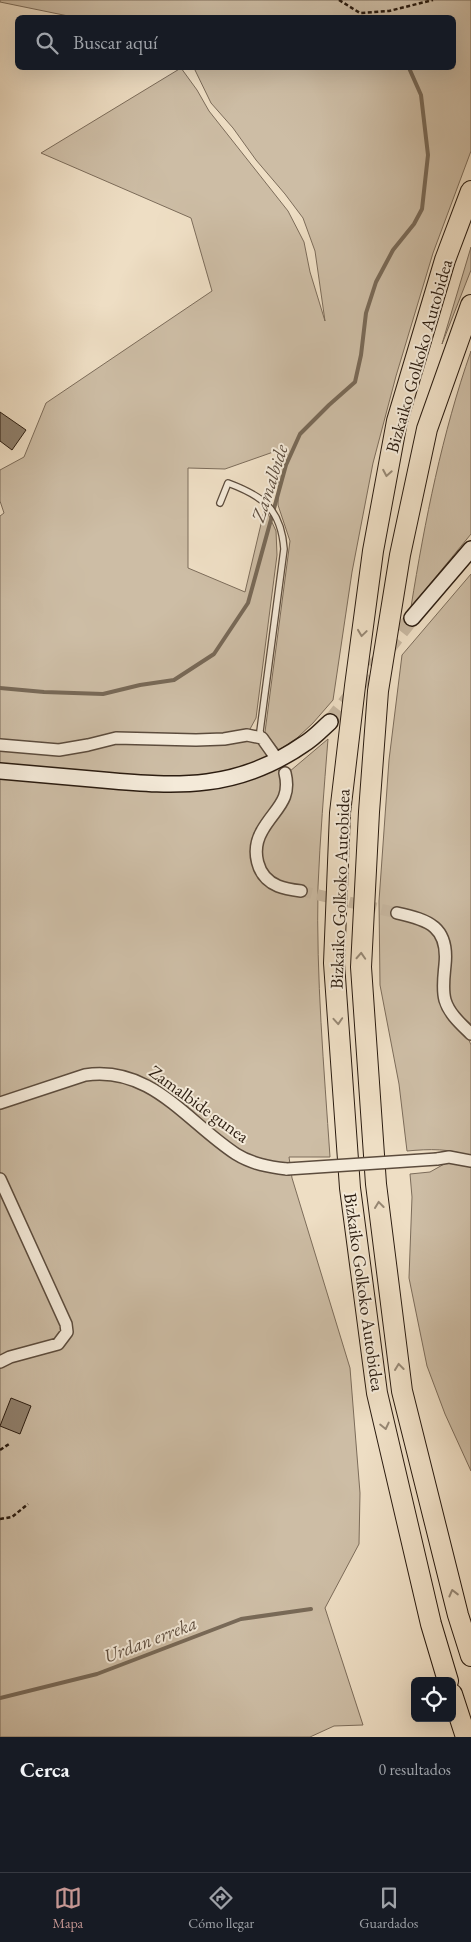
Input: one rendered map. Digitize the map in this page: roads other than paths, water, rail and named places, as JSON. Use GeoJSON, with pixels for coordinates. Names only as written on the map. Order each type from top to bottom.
{"type":"FeatureCollection","features":[{"type":"Feature","properties":{"kind":"highway","name":"Bizkaiko Golkoko Autobidea"},"geometry":{"type":"LineString","coordinates":[[447,1677],[431,1624],[377,1393],[350,1188],[334,963],[340,813],[354,686],[376,532],[397,421],[445,260],[471,192]]}},
{"type":"Feature","properties":{"kind":"highway","name":"Bizkaiko Golkoko Autobidea"},"geometry":{"type":"LineString","coordinates":[[471,305],[427,429],[400,555],[378,691],[369,812],[361,967],[376,1184],[402,1391],[458,1615],[471,1656]]}},
{"type":"Feature","properties":{"kind":"highway"},"geometry":{"type":"LineString","coordinates":[[456,1706],[466,1737]]}},
{"type":"Feature","properties":{"kind":"main road"},"geometry":{"type":"LineString","coordinates":[[412,618],[471,549]]}},
{"type":"Feature","properties":{"kind":"main road"},"geometry":{"type":"LineString","coordinates":[[0,771],[136,783],[195,784],[239,776],[259,769],[282,758],[306,743],[330,722]]}},
{"type":"Feature","properties":{"kind":"street"},"geometry":{"type":"LineString","coordinates":[[0,745],[59,750],[116,738],[196,740],[224,739],[247,734],[262,738],[274,755]]}},
{"type":"Feature","properties":{"kind":"street"},"geometry":{"type":"LineString","coordinates":[[285,773],[287,783],[282,802],[257,841],[256,862],[269,881],[278,886],[301,891]]}},
{"type":"Feature","properties":{"kind":"street"},"geometry":{"type":"LineString","coordinates":[[397,913],[429,922],[443,938],[446,947],[443,986],[445,1000],[450,1011],[471,1034]]}},
{"type":"Feature","properties":{"kind":"street","name":"Zamalbide gunea"},"geometry":{"type":"LineString","coordinates":[[0,1103],[85,1075],[99,1073],[114,1074],[131,1078],[149,1086],[170,1100],[237,1154],[265,1166],[287,1169],[449,1157],[471,1161]]}},
{"type":"Feature","properties":{"kind":"street"},"geometry":{"type":"LineString","coordinates":[[0,1179],[66,1324],[67,1332],[58,1344],[10,1357],[0,1362]]}},
{"type":"Feature","properties":{"kind":"lane"},"geometry":{"type":"LineString","coordinates":[[220,503],[228,482],[245,489],[262,499],[274,512],[282,531],[284,549],[260,731],[262,738]]}},
{"type":"Feature","properties":{"kind":"waterway","name":"Zamalbide"},"geometry":{"type":"LineString","coordinates":[[0,688],[103,694],[140,685],[174,680],[214,654],[248,603],[286,465],[300,434],[355,382],[361,355],[366,313],[376,282],[393,250],[414,224],[422,209],[428,155],[421,95],[410,70]]}},
{"type":"Feature","properties":{"kind":"waterway","name":"Urdan erreka"},"geometry":{"type":"LineString","coordinates":[[0,1698],[97,1674],[241,1619],[311,1609]]}},
{"type":"Feature","properties":{"kind":"tunnel"},"geometry":{"type":"LineString","coordinates":[[330,722],[412,618]]}},
{"type":"Feature","properties":{"kind":"tunnel"},"geometry":{"type":"LineString","coordinates":[[301,891],[397,913]]}}]}
